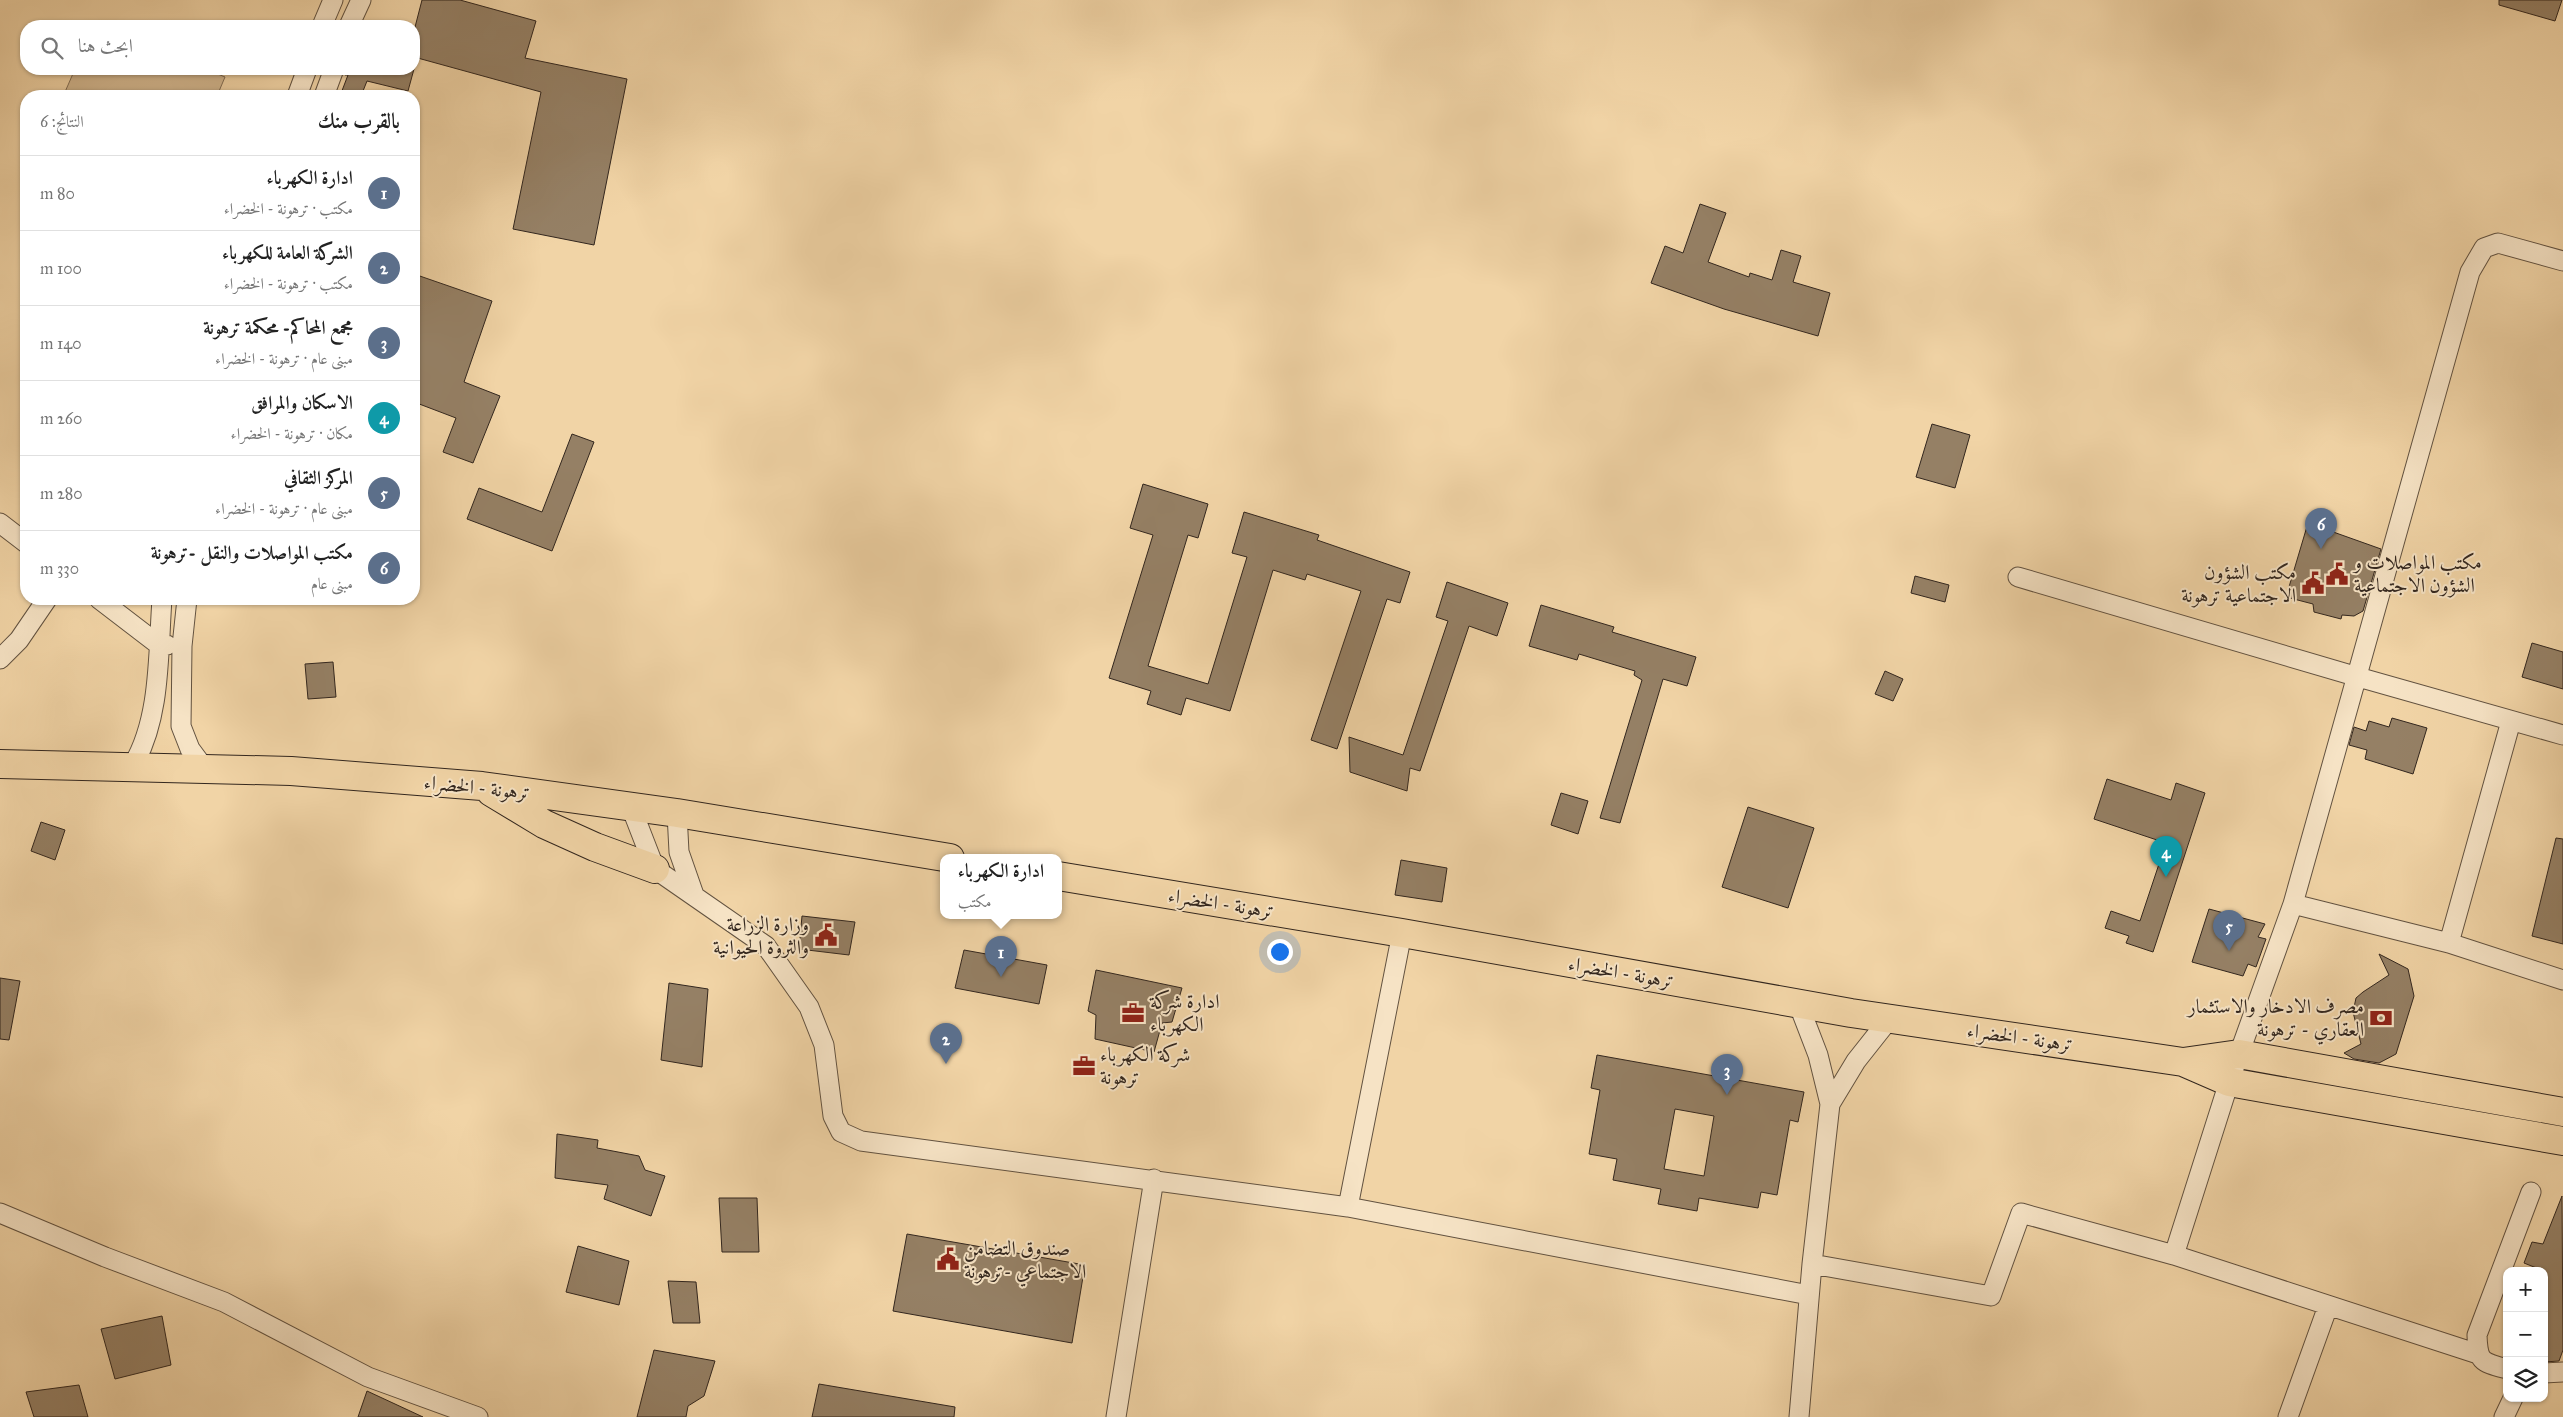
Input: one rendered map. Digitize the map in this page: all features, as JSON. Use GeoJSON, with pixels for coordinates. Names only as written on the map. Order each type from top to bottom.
{"type":"FeatureCollection","features":[{"type":"Feature","properties":{"kind":"highway","name":"ترهونة - الخضراء"},"geometry":{"type":"LineString","coordinates":[[0,764],[133,765],[291,771],[482,786],[677,813],[940,856]]}},
{"type":"Feature","properties":{"kind":"highway"},"geometry":{"type":"LineString","coordinates":[[482,786],[544,824],[596,847],[656,869]]}},
{"type":"Feature","properties":{"kind":"highway","name":"ترهونة - الخضراء"},"geometry":{"type":"LineString","coordinates":[[1062,877],[1402,933],[1798,1003],[2183,1062]]}},
{"type":"Feature","properties":{"kind":"highway"},"geometry":{"type":"LineString","coordinates":[[2183,1062],[2240,1054],[2563,1112]]}},
{"type":"Feature","properties":{"kind":"highway"},"geometry":{"type":"LineString","coordinates":[[2183,1062],[2229,1082],[2563,1141]]}},
{"type":"Feature","properties":{"kind":"street"},"geometry":{"type":"LineString","coordinates":[[325,20],[333,0]]}},
{"type":"Feature","properties":{"kind":"street"},"geometry":{"type":"LineString","coordinates":[[352,20],[361,0]]}},
{"type":"Feature","properties":{"kind":"street"},"geometry":{"type":"LineString","coordinates":[[298,90],[305,75]]}},
{"type":"Feature","properties":{"kind":"street"},"geometry":{"type":"LineString","coordinates":[[326,90],[332,75]]}},
{"type":"Feature","properties":{"kind":"street"},"geometry":{"type":"LineString","coordinates":[[2174,1255],[2229,1082],[2293,904],[2470,272],[2484,248],[2498,243],[2563,261]]}},
{"type":"Feature","properties":{"kind":"street"},"geometry":{"type":"LineString","coordinates":[[0,523],[20,538]]}},
{"type":"Feature","properties":{"kind":"street"},"geometry":{"type":"LineString","coordinates":[[2018,577],[2563,735]]}},
{"type":"Feature","properties":{"kind":"street"},"geometry":{"type":"LineString","coordinates":[[0,659],[18,640],[43,605]]}},
{"type":"Feature","properties":{"kind":"street"},"geometry":{"type":"LineString","coordinates":[[107,605],[159,645],[182,646]]}},
{"type":"Feature","properties":{"kind":"street"},"geometry":{"type":"LineString","coordinates":[[133,765],[143,748],[152,724],[162,605]]}},
{"type":"Feature","properties":{"kind":"street"},"geometry":{"type":"LineString","coordinates":[[186,605],[182,646],[181,726],[190,749],[204,768]]}},
{"type":"Feature","properties":{"kind":"street"},"geometry":{"type":"LineString","coordinates":[[2449,943],[2511,721]]}},
{"type":"Feature","properties":{"kind":"street"},"geometry":{"type":"LineString","coordinates":[[630,807],[656,869],[766,946],[809,1007],[824,1045],[827,1082],[833,1116],[841,1132],[861,1141],[1154,1179],[1348,1207],[1810,1295]]}},
{"type":"Feature","properties":{"kind":"street"},"geometry":{"type":"LineString","coordinates":[[677,813],[679,852],[694,895]]}},
{"type":"Feature","properties":{"kind":"street"},"geometry":{"type":"LineString","coordinates":[[2293,904],[2449,943],[2563,980]]}},
{"type":"Feature","properties":{"kind":"street"},"geometry":{"type":"LineString","coordinates":[[1348,1207],[1402,933]]}},
{"type":"Feature","properties":{"kind":"street"},"geometry":{"type":"LineString","coordinates":[[1798,1003],[1818,1055],[1830,1104],[1812,1264],[1799,1417]]}},
{"type":"Feature","properties":{"kind":"street"},"geometry":{"type":"LineString","coordinates":[[1830,1104],[1856,1061],[1890,1018]]}},
{"type":"Feature","properties":{"kind":"street"},"geometry":{"type":"LineString","coordinates":[[1116,1417],[1154,1179]]}},
{"type":"Feature","properties":{"kind":"street"},"geometry":{"type":"LineString","coordinates":[[2503,1368],[2484,1362],[2478,1354],[2477,1335],[2531,1192]]}},
{"type":"Feature","properties":{"kind":"street"},"geometry":{"type":"LineString","coordinates":[[1812,1264],[1991,1296],[2021,1212],[2174,1255],[2478,1354]]}},
{"type":"Feature","properties":{"kind":"street"},"geometry":{"type":"LineString","coordinates":[[0,1213],[105,1257],[224,1302],[368,1377],[478,1417]]}},
{"type":"Feature","properties":{"kind":"street"},"geometry":{"type":"LineString","coordinates":[[2288,1417],[2328,1306]]}},
{"type":"Feature","properties":{"kind":"street"},"geometry":{"type":"LineString","coordinates":[[2548,1373],[2563,1372]]}},
{"type":"Feature","properties":{"kind":"street"},"geometry":{"type":"LineString","coordinates":[[2504,1417],[2512,1402]]}},
{"type":"Feature","properties":{"kind":"shaded area"},"geometry":{"type":"Polygon","coordinates":[[[72,75],[220,75],[225,77],[220,90],[66,90],[72,75]]]}},
{"type":"Feature","properties":{"kind":"building"},"geometry":{"type":"Polygon","coordinates":[[[422,0],[460,0],[536,21],[525,58],[627,79],[594,245],[513,229],[541,92],[420,59],[420,20],[417,20],[422,0]]]}},
{"type":"Feature","properties":{"kind":"building"},"geometry":{"type":"Polygon","coordinates":[[[2499,0],[2562,0],[2555,21],[2499,5],[2499,0]]]}},
{"type":"Feature","properties":{"kind":"building"},"geometry":{"type":"Polygon","coordinates":[[[348,75],[412,75],[408,90],[367,81],[363,90],[342,90],[348,75]]]}},
{"type":"Feature","properties":{"kind":"building"},"geometry":{"type":"Polygon","coordinates":[[[1700,204],[1726,213],[1708,262],[1749,277],[1750,273],[1772,280],[1781,250],[1801,256],[1793,282],[1830,293],[1818,336],[1724,309],[1651,283],[1665,246],[1683,253],[1700,204]]]}},
{"type":"Feature","properties":{"kind":"building"},"geometry":{"type":"Polygon","coordinates":[[[420,276],[492,301],[464,382],[500,396],[473,463],[443,452],[456,418],[420,404],[420,276]]]}},
{"type":"Feature","properties":{"kind":"building"},"geometry":{"type":"Polygon","coordinates":[[[1932,424],[1970,435],[1955,488],[1916,477],[1932,424]]]}},
{"type":"Feature","properties":{"kind":"building"},"geometry":{"type":"Polygon","coordinates":[[[572,434],[594,442],[552,551],[467,519],[479,488],[542,512],[572,434]]]}},
{"type":"Feature","properties":{"kind":"building"},"geometry":{"type":"Polygon","coordinates":[[[1143,484],[1208,504],[1198,538],[1188,535],[1148,666],[1208,684],[1247,557],[1232,553],[1244,512],[1319,535],[1317,540],[1410,572],[1400,603],[1387,599],[1337,749],[1311,740],[1361,591],[1307,574],[1305,580],[1273,570],[1230,711],[1186,698],[1181,715],[1147,704],[1151,691],[1109,678],[1153,535],[1130,528],[1143,484]]]}},
{"type":"Feature","properties":{"kind":"building","name":"مكتب المواصلات و الشؤون الاجتماعية"},"geometry":{"type":"Polygon","coordinates":[[[2308,523],[2381,549],[2363,611],[2354,616],[2342,615],[2341,619],[2314,612],[2313,604],[2286,597],[2308,523]]]}},
{"type":"Feature","properties":{"kind":"building"},"geometry":{"type":"Polygon","coordinates":[[[1915,576],[1949,585],[1945,602],[1911,593],[1915,576]]]}},
{"type":"Feature","properties":{"kind":"building"},"geometry":{"type":"Polygon","coordinates":[[[1447,582],[1508,603],[1497,636],[1469,626],[1420,771],[1410,768],[1407,791],[1350,772],[1349,737],[1403,755],[1448,621],[1436,617],[1447,582]]]}},
{"type":"Feature","properties":{"kind":"building"},"geometry":{"type":"Polygon","coordinates":[[[1541,605],[1614,627],[1612,632],[1696,657],[1687,686],[1663,679],[1620,823],[1600,818],[1642,680],[1634,675],[1635,671],[1579,654],[1577,660],[1529,646],[1541,605]]]}},
{"type":"Feature","properties":{"kind":"building"},"geometry":{"type":"Polygon","coordinates":[[[2532,643],[2563,652],[2563,689],[2522,677],[2532,643]]]}},
{"type":"Feature","properties":{"kind":"building"},"geometry":{"type":"Polygon","coordinates":[[[333,662],[336,697],[308,699],[305,664],[333,662]]]}},
{"type":"Feature","properties":{"kind":"building"},"geometry":{"type":"Polygon","coordinates":[[[1885,671],[1903,679],[1893,701],[1875,694],[1885,671]]]}},
{"type":"Feature","properties":{"kind":"building"},"geometry":{"type":"Polygon","coordinates":[[[2392,718],[2427,728],[2413,774],[2365,759],[2367,750],[2349,745],[2354,727],[2366,731],[2369,721],[2389,727],[2392,718]]]}},
{"type":"Feature","properties":{"kind":"building"},"geometry":{"type":"Polygon","coordinates":[[[2107,779],[2171,800],[2176,783],[2205,793],[2153,952],[2126,943],[2129,936],[2105,928],[2111,911],[2140,921],[2166,843],[2094,819],[2107,779]]]}},
{"type":"Feature","properties":{"kind":"building"},"geometry":{"type":"Polygon","coordinates":[[[1561,793],[1588,801],[1578,834],[1551,825],[1561,793]]]}},
{"type":"Feature","properties":{"kind":"building"},"geometry":{"type":"Polygon","coordinates":[[[1748,807],[1814,828],[1788,908],[1722,887],[1748,807]]]}},
{"type":"Feature","properties":{"kind":"building"},"geometry":{"type":"Polygon","coordinates":[[[41,822],[65,830],[55,860],[31,851],[41,822]]]}},
{"type":"Feature","properties":{"kind":"building"},"geometry":{"type":"Polygon","coordinates":[[[2556,838],[2563,839],[2563,944],[2532,936],[2556,838]]]}},
{"type":"Feature","properties":{"kind":"building"},"geometry":{"type":"Polygon","coordinates":[[[1401,860],[1447,868],[1442,902],[1395,895],[1401,860]]]}},
{"type":"Feature","properties":{"kind":"building"},"geometry":{"type":"Polygon","coordinates":[[[2209,909],[2265,924],[2258,937],[2266,939],[2256,967],[2248,964],[2243,976],[2192,962],[2209,909]]]}},
{"type":"Feature","properties":{"kind":"building","name":"وزارة الزراعة والثروة الحيوانية"},"geometry":{"type":"Polygon","coordinates":[[[802,916],[855,922],[849,955],[799,949],[802,916]]]}},
{"type":"Feature","properties":{"kind":"building"},"geometry":{"type":"Polygon","coordinates":[[[964,950],[1047,965],[1039,1004],[955,988],[964,950]]]}},
{"type":"Feature","properties":{"kind":"building","name":"مصرف الادخار والاستثمار العقاري - ترهونة"},"geometry":{"type":"Polygon","coordinates":[[[2379,954],[2408,969],[2414,996],[2396,1054],[2379,1063],[2354,1059],[2344,1053],[2361,1044],[2353,1012],[2356,998],[2389,975],[2379,954]]]}},
{"type":"Feature","properties":{"kind":"building","name":"ادارة شركة الكهرباء"},"geometry":{"type":"Polygon","coordinates":[[[1096,970],[1182,988],[1172,1022],[1162,1023],[1154,1052],[1095,1039],[1096,1015],[1088,1011],[1096,970]]]}},
{"type":"Feature","properties":{"kind":"building"},"geometry":{"type":"Polygon","coordinates":[[[0,978],[20,981],[9,1040],[0,1039],[0,978]]]}},
{"type":"Feature","properties":{"kind":"building"},"geometry":{"type":"Polygon","coordinates":[[[669,983],[708,989],[702,1067],[661,1060],[669,983]]]}},
{"type":"Feature","properties":{"kind":"building"},"geometry":{"type":"Polygon","coordinates":[[[1597,1055],[1804,1092],[1798,1122],[1790,1120],[1777,1195],[1761,1192],[1758,1208],[1699,1198],[1697,1211],[1658,1204],[1661,1189],[1613,1180],[1617,1159],[1589,1154],[1600,1090],[1591,1088],[1597,1055]],[[1675,1109],[1664,1169],[1704,1176],[1714,1116],[1675,1109]]]}},
{"type":"Feature","properties":{"kind":"building"},"geometry":{"type":"Polygon","coordinates":[[[557,1134],[598,1140],[597,1148],[639,1156],[645,1170],[665,1176],[651,1216],[604,1199],[608,1185],[555,1178],[557,1134]]]}},
{"type":"Feature","properties":{"kind":"building"},"geometry":{"type":"Polygon","coordinates":[[[2562,1196],[2563,1350],[2559,1361],[2548,1362],[2548,1267],[2534,1267],[2524,1263],[2532,1242],[2543,1244],[2562,1196]]]}},
{"type":"Feature","properties":{"kind":"building"},"geometry":{"type":"Polygon","coordinates":[[[719,1198],[757,1198],[759,1252],[722,1252],[719,1198]]]}},
{"type":"Feature","properties":{"kind":"building"},"geometry":{"type":"Polygon","coordinates":[[[907,1234],[1085,1265],[1072,1343],[893,1311],[907,1234]]]}},
{"type":"Feature","properties":{"kind":"building"},"geometry":{"type":"Polygon","coordinates":[[[578,1246],[629,1261],[619,1305],[566,1292],[578,1246]]]}},
{"type":"Feature","properties":{"kind":"building"},"geometry":{"type":"Polygon","coordinates":[[[668,1281],[696,1282],[700,1323],[673,1323],[668,1281]]]}},
{"type":"Feature","properties":{"kind":"building"},"geometry":{"type":"Polygon","coordinates":[[[162,1316],[171,1365],[115,1379],[101,1329],[162,1316]]]}},
{"type":"Feature","properties":{"kind":"building"},"geometry":{"type":"Polygon","coordinates":[[[654,1350],[715,1361],[704,1396],[688,1406],[686,1417],[637,1417],[654,1350]]]}},
{"type":"Feature","properties":{"kind":"building"},"geometry":{"type":"Polygon","coordinates":[[[819,1384],[955,1407],[954,1417],[812,1417],[819,1384]]]}},
{"type":"Feature","properties":{"kind":"building"},"geometry":{"type":"Polygon","coordinates":[[[79,1385],[88,1417],[34,1417],[26,1392],[79,1385]]]}},
{"type":"Feature","properties":{"kind":"building"},"geometry":{"type":"Polygon","coordinates":[[[367,1391],[423,1417],[358,1417],[367,1391]]]}},
{"type":"Feature","properties":{"kind":"place","name":"مكتب المواصلات والنقل -ترهونة"},"geometry":{"type":"Point","coordinates":[2321,549]}},
{"type":"Feature","properties":{"kind":"place","name":"مكتب المواصلات و الشؤون الاجتماعية"},"geometry":{"type":"Point","coordinates":[2337,574]}},
{"type":"Feature","properties":{"kind":"place","name":"مكتب الشؤون الاجتماعية ترهونة"},"geometry":{"type":"Point","coordinates":[2313,583]}},
{"type":"Feature","properties":{"kind":"place","name":"الاسكان والمرافق"},"geometry":{"type":"Point","coordinates":[2166,877]}},
{"type":"Feature","properties":{"kind":"place","name":"وزارة الزراعة والثروة الحيوانية"},"geometry":{"type":"Point","coordinates":[826,935]}},
{"type":"Feature","properties":{"kind":"place","name":"المركز الثقافي"},"geometry":{"type":"Point","coordinates":[2229,951]}},
{"type":"Feature","properties":{"kind":"place","name":"ادارة الكهرباء"},"geometry":{"type":"Point","coordinates":[1001,977]}},
{"type":"Feature","properties":{"kind":"place","name":"ادارة شركة الكهرباء"},"geometry":{"type":"Point","coordinates":[1133,1013]}},
{"type":"Feature","properties":{"kind":"place","name":"مصرف الادخار والاستثمار العقاري - ترهونة"},"geometry":{"type":"Point","coordinates":[2381,1018]}},
{"type":"Feature","properties":{"kind":"place","name":"الشركة العامة للكهرباء"},"geometry":{"type":"Point","coordinates":[946,1064]}},
{"type":"Feature","properties":{"kind":"place","name":"شركة الكهرباء ترهونة"},"geometry":{"type":"Point","coordinates":[1084,1066]}},
{"type":"Feature","properties":{"kind":"place","name":"مجمع المحاكم- محكمة ترهونة"},"geometry":{"type":"Point","coordinates":[1727,1095]}},
{"type":"Feature","properties":{"kind":"place","name":"صندوق التضامن الاجتماعي -ترهونة"},"geometry":{"type":"Point","coordinates":[948,1259]}}]}
